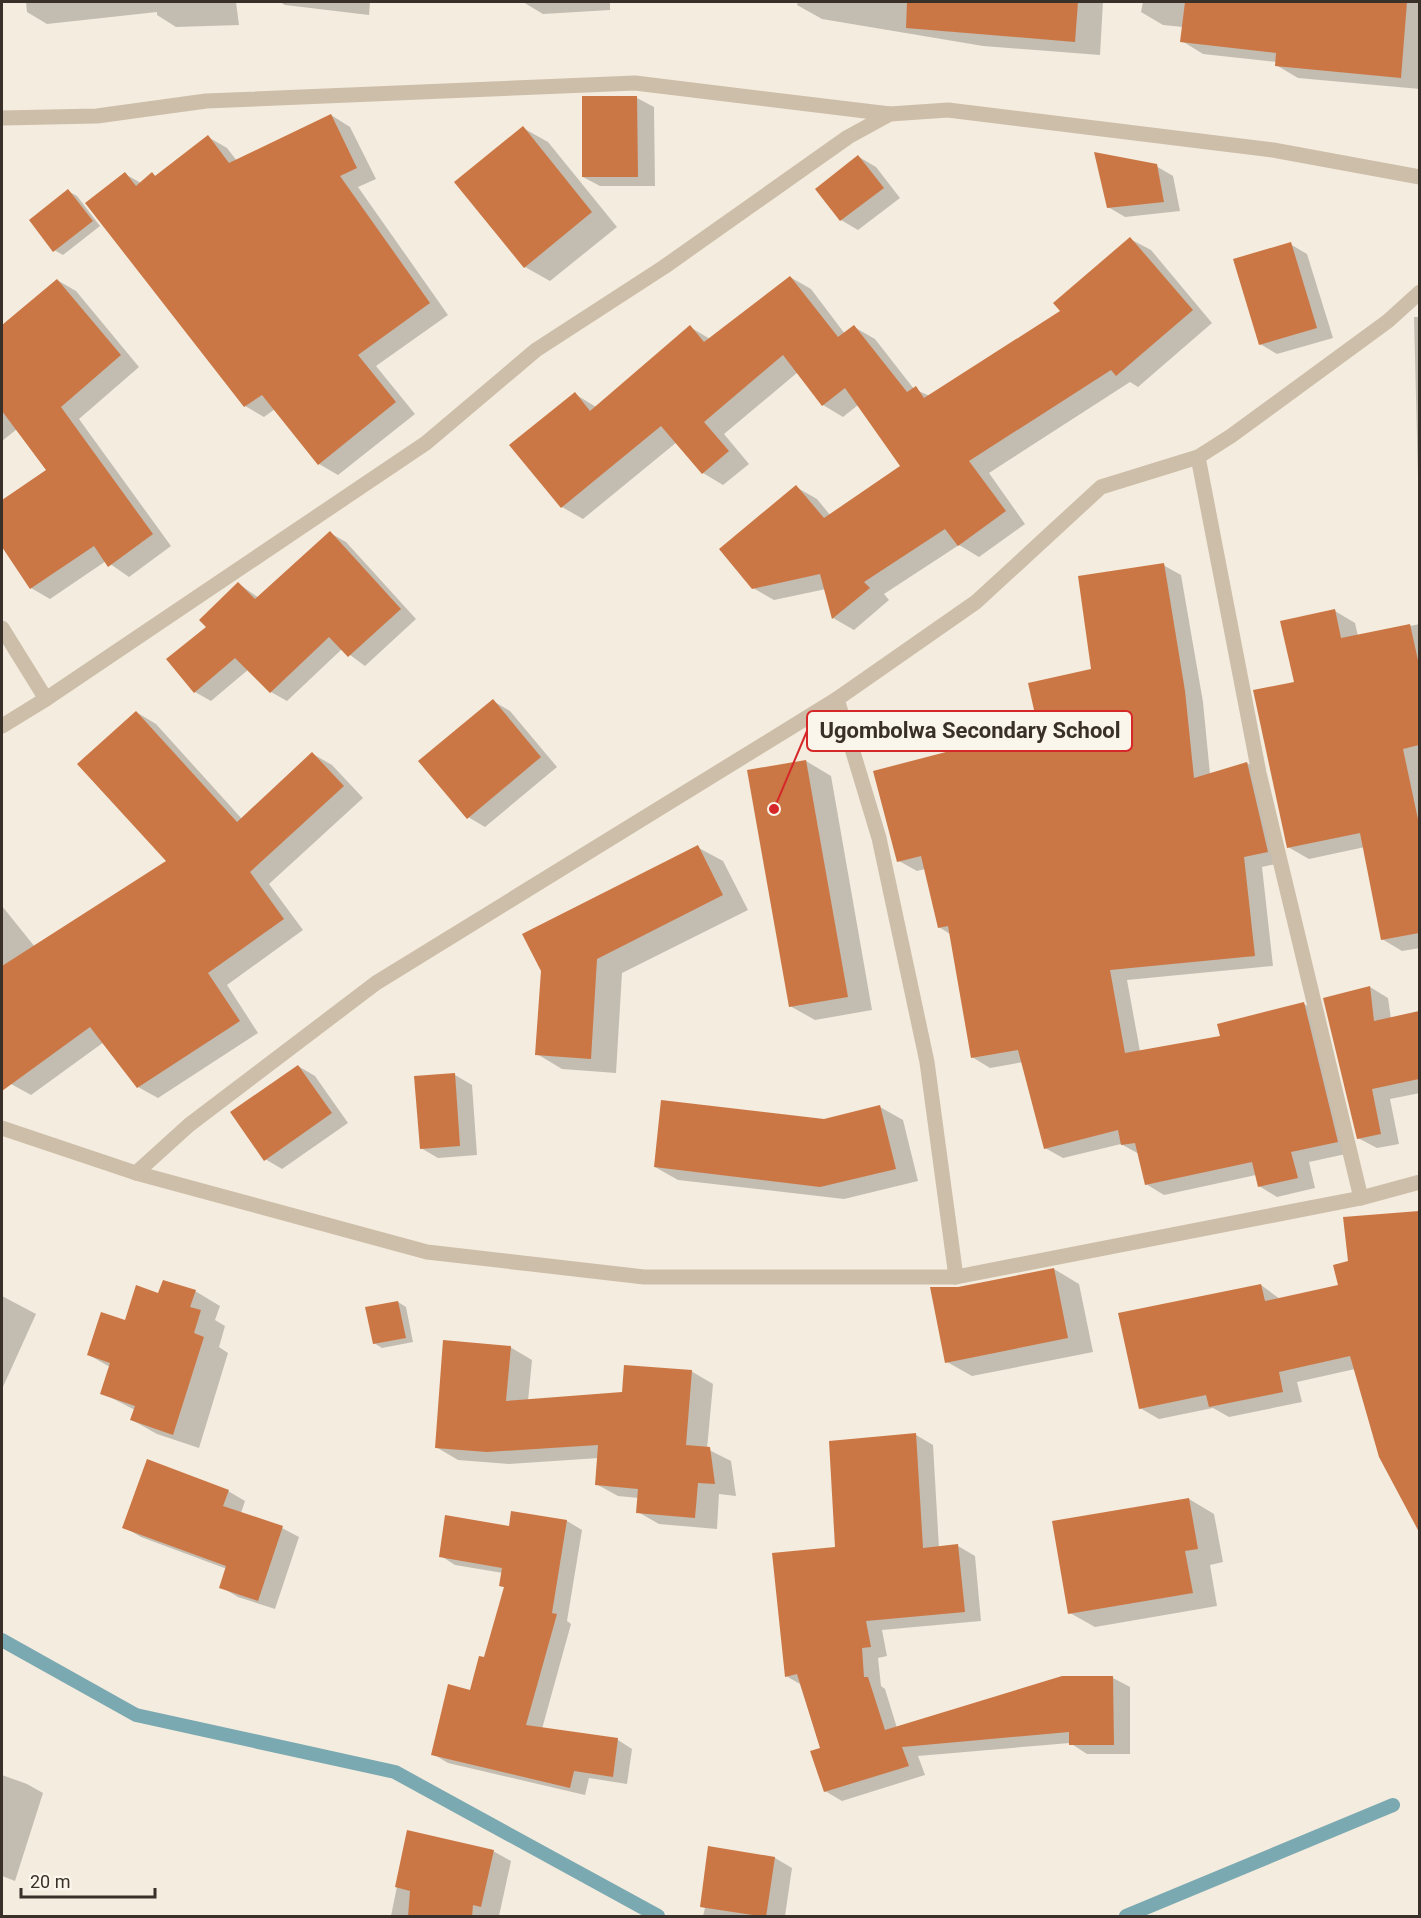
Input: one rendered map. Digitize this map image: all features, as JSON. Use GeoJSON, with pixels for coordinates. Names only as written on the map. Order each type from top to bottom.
{"type":"FeatureCollection","features":[{"type":"Feature","properties":{"kind":"street"},"geometry":{"type":"LineString","coordinates":[[2,118],[97,116],[206,101],[635,83],[890,114],[959,111],[1273,150],[1419,177]]}},
{"type":"Feature","properties":{"kind":"street"},"geometry":{"type":"LineString","coordinates":[[2,726],[46,699],[426,443],[536,350],[663,267],[849,137],[890,114]]}},
{"type":"Feature","properties":{"kind":"street"},"geometry":{"type":"LineString","coordinates":[[136,1173],[189,1125],[376,983],[837,699],[976,602],[1101,487],[1197,457],[1303,386],[1388,321],[1419,292]]}},
{"type":"Feature","properties":{"kind":"street"},"geometry":{"type":"LineString","coordinates":[[1197,457],[1259,772],[1361,1198]]}},
{"type":"Feature","properties":{"kind":"street"},"geometry":{"type":"LineString","coordinates":[[2,628],[46,699]]}},
{"type":"Feature","properties":{"kind":"street"},"geometry":{"type":"LineString","coordinates":[[837,699],[879,838],[927,1062],[956,1277]]}},
{"type":"Feature","properties":{"kind":"street"},"geometry":{"type":"LineString","coordinates":[[2,1128],[136,1173],[438,1253],[644,1277],[956,1277],[1361,1198],[1419,1182]]}},
{"type":"Feature","properties":{"kind":"building"},"geometry":{"type":"Polygon","coordinates":[[[907,2],[1078,2],[1075,42],[906,28],[907,2]]]}},
{"type":"Feature","properties":{"kind":"building"},"geometry":{"type":"Polygon","coordinates":[[[1185,2],[1407,2],[1401,78],[1275,66],[1276,53],[1180,42],[1185,2]]]}},
{"type":"Feature","properties":{"kind":"building"},"geometry":{"type":"Polygon","coordinates":[[[582,96],[637,96],[638,177],[582,177],[582,96]]]}},
{"type":"Feature","properties":{"kind":"building"},"geometry":{"type":"Polygon","coordinates":[[[331,114],[357,168],[340,176],[430,303],[358,355],[396,402],[318,465],[262,395],[244,407],[85,203],[125,172],[136,186],[152,172],[155,176],[208,135],[229,163],[331,114]]]}},
{"type":"Feature","properties":{"kind":"building"},"geometry":{"type":"Polygon","coordinates":[[[523,126],[592,212],[524,268],[454,182],[523,126]]]}},
{"type":"Feature","properties":{"kind":"building"},"geometry":{"type":"Polygon","coordinates":[[[1094,152],[1157,164],[1164,202],[1107,208],[1094,152]]]}},
{"type":"Feature","properties":{"kind":"building"},"geometry":{"type":"Polygon","coordinates":[[[858,155],[884,188],[840,221],[815,189],[858,155]]]}},
{"type":"Feature","properties":{"kind":"building"},"geometry":{"type":"Polygon","coordinates":[[[68,189],[93,221],[53,252],[29,220],[68,189]]]}},
{"type":"Feature","properties":{"kind":"building"},"geometry":{"type":"Polygon","coordinates":[[[1130,237],[1193,310],[1116,376],[1111,370],[969,461],[1006,511],[958,546],[945,529],[864,582],[870,588],[832,619],[820,574],[752,589],[719,549],[796,485],[824,518],[900,466],[845,388],[822,406],[783,355],[704,422],[729,451],[702,474],[661,426],[561,508],[509,445],[575,392],[590,411],[690,325],[704,342],[790,276],[838,337],[854,325],[907,392],[916,386],[924,398],[1060,311],[1053,303],[1130,237]]]}},
{"type":"Feature","properties":{"kind":"building"},"geometry":{"type":"Polygon","coordinates":[[[1291,242],[1317,328],[1259,345],[1233,259],[1291,242]]]}},
{"type":"Feature","properties":{"kind":"building"},"geometry":{"type":"Polygon","coordinates":[[[57,279],[121,355],[61,407],[153,534],[108,567],[94,546],[30,589],[2,547],[2,500],[46,470],[2,411],[2,325],[57,279]]]}},
{"type":"Feature","properties":{"kind":"building"},"geometry":{"type":"Polygon","coordinates":[[[330,531],[401,609],[348,657],[329,637],[270,693],[235,658],[194,693],[166,659],[206,627],[199,620],[238,582],[255,599],[330,531]]]}},
{"type":"Feature","properties":{"kind":"building"},"geometry":{"type":"Polygon","coordinates":[[[1164,563],[1185,691],[1194,778],[1247,762],[1268,852],[1244,857],[1255,956],[1110,970],[1125,1053],[1220,1036],[1217,1024],[1304,1002],[1338,1142],[1291,1152],[1298,1178],[1258,1187],[1252,1162],[1145,1185],[1135,1143],[1121,1145],[1118,1130],[1044,1149],[1018,1050],[971,1058],[948,926],[938,928],[921,856],[897,862],[873,771],[1038,728],[1028,683],[1091,669],[1078,576],[1164,563]]]}},
{"type":"Feature","properties":{"kind":"building"},"geometry":{"type":"Polygon","coordinates":[[[1335,609],[1341,638],[1410,624],[1419,665],[1419,745],[1403,749],[1419,824],[1419,933],[1381,940],[1360,833],[1287,848],[1253,690],[1294,682],[1280,621],[1335,609]]]}},
{"type":"Feature","properties":{"kind":"building"},"geometry":{"type":"Polygon","coordinates":[[[493,699],[541,757],[467,819],[418,761],[493,699]]]}},
{"type":"Feature","properties":{"kind":"building"},"geometry":{"type":"Polygon","coordinates":[[[136,711],[237,822],[312,752],[344,786],[250,872],[284,919],[208,973],[240,1021],[137,1088],[90,1027],[2,1091],[2,966],[166,861],[77,764],[136,711]]]}},
{"type":"Feature","properties":{"kind":"building"},"geometry":{"type":"Polygon","coordinates":[[[806,760],[848,997],[789,1007],[747,770],[806,760]]]}},
{"type":"Feature","properties":{"kind":"building"},"geometry":{"type":"Polygon","coordinates":[[[698,845],[723,895],[597,959],[591,1059],[535,1055],[541,971],[522,934],[698,845]]]}},
{"type":"Feature","properties":{"kind":"building"},"geometry":{"type":"Polygon","coordinates":[[[1370,986],[1374,1021],[1419,1011],[1419,1079],[1372,1089],[1381,1134],[1357,1139],[1323,998],[1370,986]]]}},
{"type":"Feature","properties":{"kind":"building"},"geometry":{"type":"Polygon","coordinates":[[[298,1065],[332,1113],[264,1161],[230,1112],[298,1065]]]}},
{"type":"Feature","properties":{"kind":"building"},"geometry":{"type":"Polygon","coordinates":[[[455,1073],[460,1146],[420,1149],[414,1076],[455,1073]]]}},
{"type":"Feature","properties":{"kind":"building"},"geometry":{"type":"Polygon","coordinates":[[[661,1100],[824,1119],[880,1105],[896,1169],[820,1187],[654,1167],[661,1100]]]}},
{"type":"Feature","properties":{"kind":"building"},"geometry":{"type":"Polygon","coordinates":[[[1419,1211],[1419,1532],[1379,1457],[1350,1356],[1279,1372],[1283,1392],[1209,1407],[1206,1395],[1139,1409],[1118,1313],[1261,1284],[1265,1301],[1338,1285],[1333,1265],[1348,1261],[1343,1217],[1419,1211]]]}},
{"type":"Feature","properties":{"kind":"building"},"geometry":{"type":"Polygon","coordinates":[[[1054,1268],[1068,1338],[945,1363],[930,1287],[958,1287],[1054,1268]]]}},
{"type":"Feature","properties":{"kind":"building"},"geometry":{"type":"Polygon","coordinates":[[[163,1280],[196,1290],[190,1307],[201,1310],[194,1333],[204,1337],[173,1435],[130,1420],[135,1406],[100,1394],[110,1363],[87,1355],[101,1312],[125,1320],[136,1285],[158,1293],[163,1280]]]}},
{"type":"Feature","properties":{"kind":"building"},"geometry":{"type":"Polygon","coordinates":[[[398,1301],[406,1338],[373,1344],[365,1307],[398,1301]]]}},
{"type":"Feature","properties":{"kind":"building"},"geometry":{"type":"Polygon","coordinates":[[[443,1340],[511,1346],[506,1401],[622,1392],[624,1365],[692,1370],[686,1445],[710,1447],[715,1484],[698,1483],[695,1518],[636,1513],[638,1489],[595,1485],[598,1445],[487,1452],[435,1448],[443,1340]]]}},
{"type":"Feature","properties":{"kind":"building"},"geometry":{"type":"Polygon","coordinates":[[[916,1433],[923,1548],[958,1544],[965,1612],[866,1621],[871,1647],[862,1648],[864,1677],[868,1677],[885,1730],[1062,1676],[1113,1676],[1114,1745],[1069,1745],[1069,1732],[902,1747],[909,1766],[824,1792],[810,1751],[820,1748],[797,1674],[785,1677],[772,1553],[835,1547],[829,1441],[916,1433]]]}},
{"type":"Feature","properties":{"kind":"building"},"geometry":{"type":"Polygon","coordinates":[[[147,1459],[229,1490],[223,1506],[283,1526],[258,1601],[219,1588],[226,1566],[122,1528],[147,1459]]]}},
{"type":"Feature","properties":{"kind":"building"},"geometry":{"type":"Polygon","coordinates":[[[1189,1498],[1198,1549],[1185,1551],[1193,1593],[1068,1614],[1052,1521],[1189,1498]]]}},
{"type":"Feature","properties":{"kind":"building"},"geometry":{"type":"Polygon","coordinates":[[[511,1511],[567,1520],[552,1613],[557,1614],[526,1725],[618,1738],[613,1777],[574,1771],[570,1788],[431,1755],[448,1684],[470,1690],[479,1656],[484,1657],[504,1587],[499,1586],[502,1568],[439,1557],[445,1515],[509,1526],[511,1511]]]}},
{"type":"Feature","properties":{"kind":"building"},"geometry":{"type":"Polygon","coordinates":[[[407,1830],[494,1850],[481,1907],[473,1905],[472,1917],[408,1917],[410,1891],[395,1887],[407,1830]]]}},
{"type":"Feature","properties":{"kind":"building"},"geometry":{"type":"Polygon","coordinates":[[[708,1846],[775,1857],[766,1917],[700,1907],[708,1846]]]}},
{"type":"Feature","properties":{"kind":"waterway"},"geometry":{"type":"LineString","coordinates":[[2,1640],[136,1715],[395,1772],[658,1916]]}},
{"type":"Feature","properties":{"kind":"waterway"},"geometry":{"type":"LineString","coordinates":[[1126,1916],[1393,1805]]}},
{"type":"Feature","properties":{"kind":"place","name":"Ugombolwa Secondary School"},"geometry":{"type":"Point","coordinates":[774,809]}}]}
